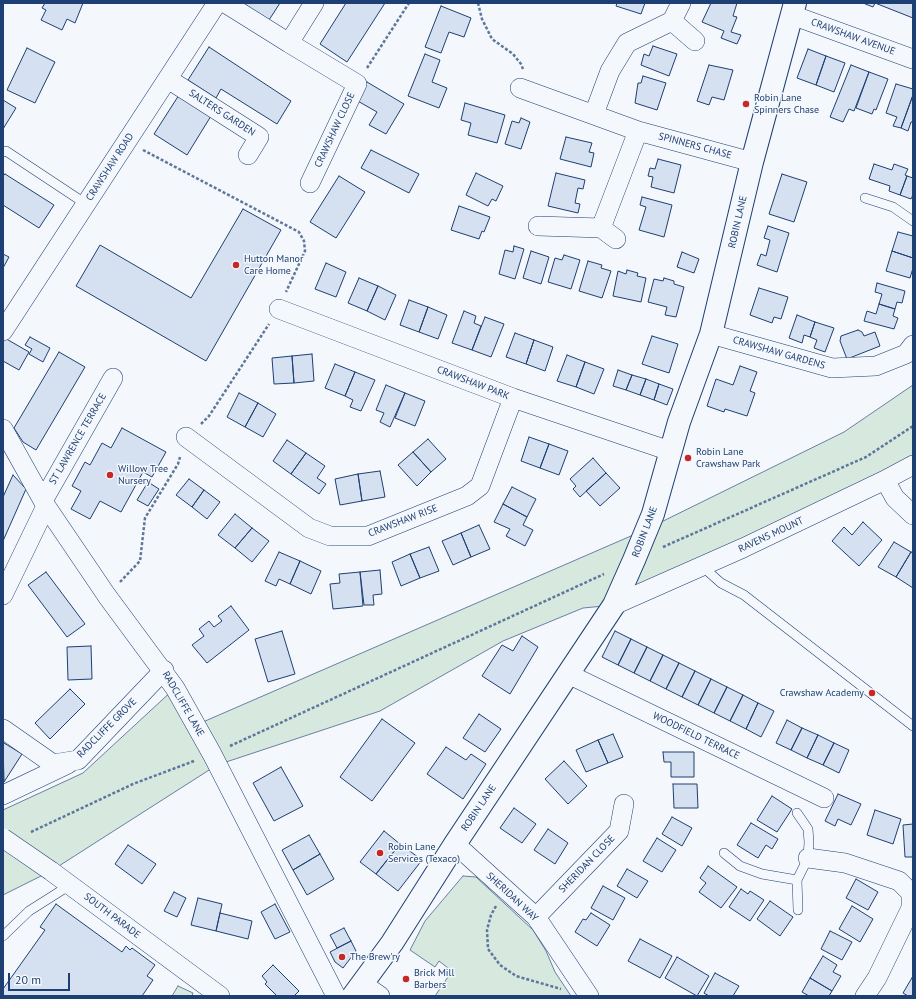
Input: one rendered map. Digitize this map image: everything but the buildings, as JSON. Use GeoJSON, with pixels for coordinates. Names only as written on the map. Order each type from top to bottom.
{"type":"FeatureCollection","features":[{"type":"Feature","properties":{"kind":"street","name":"CRAWSHAW ROAD"},"geometry":{"type":"LineString","coordinates":[[3,331],[217,3]]}},
{"type":"Feature","properties":{"kind":"street","name":"CRAWSHAW CLOSE"},"geometry":{"type":"LineString","coordinates":[[225,3],[357,84],[310,183]]}},
{"type":"Feature","properties":{"kind":"street"},"geometry":{"type":"LineString","coordinates":[[289,43],[314,3]]}},
{"type":"Feature","properties":{"kind":"street"},"geometry":{"type":"LineString","coordinates":[[594,114],[610,72],[627,43],[672,21],[681,3]]}},
{"type":"Feature","properties":{"kind":"street","name":"CRAWSHAW AVENUE"},"geometry":{"type":"LineString","coordinates":[[794,9],[913,59]]}},
{"type":"Feature","properties":{"kind":"street","name":"ROBIN LANE"},"geometry":{"type":"LineString","coordinates":[[365,992],[392,943],[455,844],[614,606],[653,514],[670,451],[711,334],[752,162],[794,9]]}},
{"type":"Feature","properties":{"kind":"street"},"geometry":{"type":"LineString","coordinates":[[672,21],[695,41]]}},
{"type":"Feature","properties":{"kind":"street","name":"SALTERS GARDEN"},"geometry":{"type":"LineString","coordinates":[[168,79],[259,137],[248,155]]}},
{"type":"Feature","properties":{"kind":"street","name":"SPINNERS CHASE"},"geometry":{"type":"LineString","coordinates":[[529,91],[638,131],[752,162]]}},
{"type":"Feature","properties":{"kind":"street"},"geometry":{"type":"LineString","coordinates":[[538,226],[609,234],[638,131]]}},
{"type":"Feature","properties":{"kind":"street","name":"CRAWSHAW PARK"},"geometry":{"type":"LineString","coordinates":[[279,308],[513,398],[670,451]]}},
{"type":"Feature","properties":{"kind":"street","name":"CRAWSHAW GARDENS"},"geometry":{"type":"LineString","coordinates":[[711,334],[832,368],[876,366],[906,354],[913,345]]}},
{"type":"Feature","properties":{"kind":"street","name":"ST LAWRENCE TERRACE"},"geometry":{"type":"LineString","coordinates":[[3,595],[45,502],[113,378]]}},
{"type":"Feature","properties":{"kind":"street","name":"CRAWSHAW RISE"},"geometry":{"type":"LineString","coordinates":[[186,437],[309,528],[330,536],[368,536],[467,496],[480,486],[513,398]]}},
{"type":"Feature","properties":{"kind":"street","name":"RADCLIFFE LANE"},"geometry":{"type":"LineString","coordinates":[[3,429],[45,502],[107,596],[164,670],[212,754],[336,996]]}},
{"type":"Feature","properties":{"kind":"street","name":"RAVENS MOUNT"},"geometry":{"type":"LineString","coordinates":[[614,606],[703,567],[885,480],[913,465]]}},
{"type":"Feature","properties":{"kind":"street"},"geometry":{"type":"LineString","coordinates":[[885,480],[895,498],[913,515]]}},
{"type":"Feature","properties":{"kind":"street","name":"RADCLIFFE GROVE"},"geometry":{"type":"LineString","coordinates":[[3,729],[53,764],[78,760],[164,670]]}},
{"type":"Feature","properties":{"kind":"street","name":"WOODFIELD TERRACE"},"geometry":{"type":"LineString","coordinates":[[568,674],[824,798]]}},
{"type":"Feature","properties":{"kind":"street"},"geometry":{"type":"LineString","coordinates":[[3,795],[78,760]]}},
{"type":"Feature","properties":{"kind":"street","name":"SHERIDAN CLOSE"},"geometry":{"type":"LineString","coordinates":[[536,917],[619,830],[624,804]]}},
{"type":"Feature","properties":{"kind":"street","name":"SOUTH PARADE"},"geometry":{"type":"LineString","coordinates":[[3,838],[51,871],[220,996]]}},
{"type":"Feature","properties":{"kind":"street","name":"SHERIDAN WAY"},"geometry":{"type":"LineString","coordinates":[[455,844],[536,917],[589,996]]}},
{"type":"Feature","properties":{"kind":"street"},"geometry":{"type":"LineString","coordinates":[[808,858],[845,863],[899,881],[911,893],[911,908],[877,978],[865,996]]}},
{"type":"Feature","properties":{"kind":"lane"},"geometry":{"type":"LineString","coordinates":[[3,152],[6,151],[86,204]]}},
{"type":"Feature","properties":{"kind":"lane"},"geometry":{"type":"LineString","coordinates":[[865,198],[893,207],[913,221]]}},
{"type":"Feature","properties":{"kind":"lane"},"geometry":{"type":"LineString","coordinates":[[703,567],[721,583],[744,595],[913,726]]}},
{"type":"Feature","properties":{"kind":"lane"},"geometry":{"type":"LineString","coordinates":[[797,813],[808,828],[809,842],[808,858],[797,880],[798,910]]}},
{"type":"Feature","properties":{"kind":"lane"},"geometry":{"type":"LineString","coordinates":[[724,853],[740,866],[762,874],[797,880]]}},
{"type":"Feature","properties":{"kind":"lane"},"geometry":{"type":"LineString","coordinates":[[3,936],[29,911],[70,885]]}},
{"type":"Feature","properties":{"kind":"path"},"geometry":{"type":"LineString","coordinates":[[357,84],[409,3]]}},
{"type":"Feature","properties":{"kind":"path"},"geometry":{"type":"LineString","coordinates":[[478,3],[482,19],[492,39],[512,54],[521,64],[532,88],[529,91]]}},
{"type":"Feature","properties":{"kind":"path"},"geometry":{"type":"LineString","coordinates":[[107,596],[140,561],[145,518],[178,464],[186,437],[210,416],[279,308],[305,251],[304,241],[299,232],[127,141]]}},
{"type":"Feature","properties":{"kind":"path"},"geometry":{"type":"LineString","coordinates":[[25,835],[133,784],[212,754],[634,560],[866,457],[913,426]]}},
{"type":"Feature","properties":{"kind":"path"},"geometry":{"type":"LineString","coordinates":[[507,891],[499,900],[491,915],[487,930],[488,949],[500,965],[516,976],[565,990]]}},
{"type":"Feature","properties":{"kind":"shaded area"},"geometry":{"type":"Polygon","coordinates":[[[913,385],[913,465],[614,605],[583,608],[503,641],[380,711],[217,765],[51,871],[3,895],[3,810],[83,773],[175,688],[196,725],[647,529],[844,432],[913,385]]]}},
{"type":"Feature","properties":{"kind":"shaded area"},"geometry":{"type":"Polygon","coordinates":[[[463,876],[476,877],[533,930],[546,951],[555,972],[571,996],[435,996],[452,971],[439,961],[435,967],[410,950],[425,921],[463,876]]]}},
{"type":"Feature","properties":{"kind":"shaded area"},"geometry":{"type":"Polygon","coordinates":[[[178,986],[193,993],[192,996],[172,996],[178,986]]]}},
{"type":"Feature","properties":{"kind":"place","name":"Robin Lane Spinners Chase"},"geometry":{"type":"Point","coordinates":[746,104]}},
{"type":"Feature","properties":{"kind":"place","name":"Hutton Manor Care Home"},"geometry":{"type":"Point","coordinates":[236,265]}},
{"type":"Feature","properties":{"kind":"place","name":"Robin Lane Crawshaw Park"},"geometry":{"type":"Point","coordinates":[688,458]}},
{"type":"Feature","properties":{"kind":"place","name":"Willow Tree Nursery"},"geometry":{"type":"Point","coordinates":[110,475]}},
{"type":"Feature","properties":{"kind":"place","name":"Crawshaw Academy"},"geometry":{"type":"Point","coordinates":[872,693]}},
{"type":"Feature","properties":{"kind":"place","name":"Robin Lane Services (Texaco)"},"geometry":{"type":"Point","coordinates":[380,853]}},
{"type":"Feature","properties":{"kind":"place","name":"The Brew'ry"},"geometry":{"type":"Point","coordinates":[342,957]}},
{"type":"Feature","properties":{"kind":"place","name":"Brick Mill Barbers"},"geometry":{"type":"Point","coordinates":[406,979]}}]}
